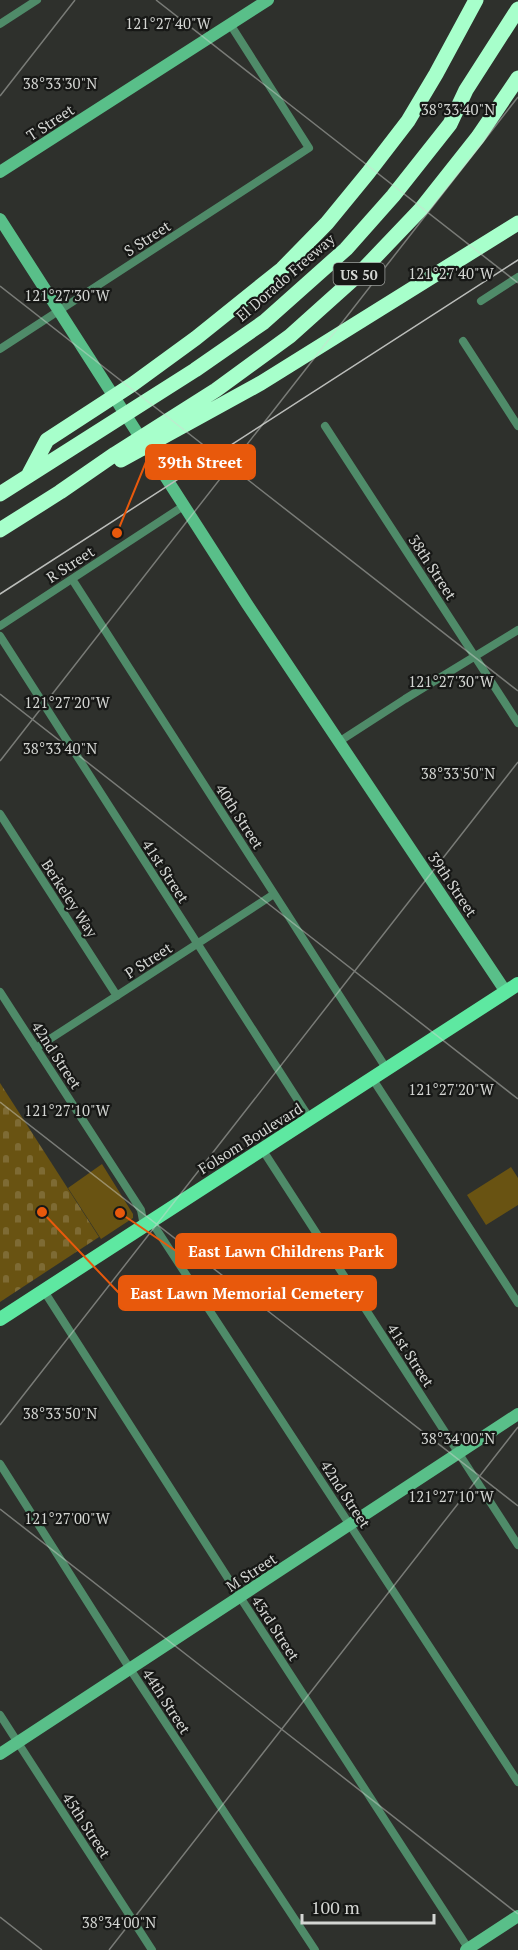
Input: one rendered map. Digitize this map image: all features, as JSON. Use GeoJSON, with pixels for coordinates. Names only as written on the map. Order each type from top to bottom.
{"type":"FeatureCollection","features":[{"type":"Feature","properties":{"kind":"highway"},"geometry":{"type":"LineString","coordinates":[[462,0],[465,7],[465,23]]}},
{"type":"Feature","properties":{"kind":"highway"},"geometry":{"type":"LineString","coordinates":[[27,477],[47,440],[134,384],[196,338],[282,269],[327,223],[408,121],[476,0]]}},
{"type":"Feature","properties":{"kind":"highway","name":"El Dorado Freeway"},"geometry":{"type":"LineString","coordinates":[[0,494],[195,370],[264,322],[346,249],[393,196],[450,124],[466,90],[518,10]]}},
{"type":"Feature","properties":{"kind":"highway","name":"US 50"},"geometry":{"type":"LineString","coordinates":[[161,432],[290,336],[358,275],[421,209],[478,137],[518,78]]}},
{"type":"Feature","properties":{"kind":"highway"},"geometry":{"type":"LineString","coordinates":[[0,530],[161,432],[261,383],[518,223]]}},
{"type":"Feature","properties":{"kind":"main road","name":"Folsom Boulevard"},"geometry":{"type":"LineString","coordinates":[[0,1319],[518,984]]}},
{"type":"Feature","properties":{"kind":"street"},"geometry":{"type":"LineString","coordinates":[[0,24],[37,0]]}},
{"type":"Feature","properties":{"kind":"street","name":"T Street"},"geometry":{"type":"LineString","coordinates":[[0,172],[268,0]]}},
{"type":"Feature","properties":{"kind":"street","name":"S Street"},"geometry":{"type":"LineString","coordinates":[[0,349],[309,148],[230,24]]}},
{"type":"Feature","properties":{"kind":"street","name":"39th Street"},"geometry":{"type":"LineString","coordinates":[[0,219],[247,604],[506,992]]}},
{"type":"Feature","properties":{"kind":"street"},"geometry":{"type":"LineString","coordinates":[[481,301],[518,278]]}},
{"type":"Feature","properties":{"kind":"street"},"geometry":{"type":"LineString","coordinates":[[463,341],[518,426]]}},
{"type":"Feature","properties":{"kind":"street","name":"38th Street"},"geometry":{"type":"LineString","coordinates":[[325,426],[518,723]]}},
{"type":"Feature","properties":{"kind":"street","name":"R Street"},"geometry":{"type":"LineString","coordinates":[[0,626],[185,505]]}},
{"type":"Feature","properties":{"kind":"street","name":"40th Street"},"geometry":{"type":"LineString","coordinates":[[72,579],[386,1068]]}},
{"type":"Feature","properties":{"kind":"street"},"geometry":{"type":"LineString","coordinates":[[340,741],[518,630]]}},
{"type":"Feature","properties":{"kind":"street","name":"41st Street"},"geometry":{"type":"LineString","coordinates":[[0,636],[310,1119]]}},
{"type":"Feature","properties":{"kind":"street","name":"Berkeley Way"},"geometry":{"type":"LineString","coordinates":[[0,814],[117,996]]}},
{"type":"Feature","properties":{"kind":"street","name":"P Street"},"geometry":{"type":"LineString","coordinates":[[36,1048],[274,894]]}},
{"type":"Feature","properties":{"kind":"street","name":"42nd Street"},"geometry":{"type":"LineString","coordinates":[[0,992],[148,1223],[518,1782]]}},
{"type":"Feature","properties":{"kind":"street"},"geometry":{"type":"LineString","coordinates":[[372,1078],[518,1303]]}},
{"type":"Feature","properties":{"kind":"street","name":"41st Street"},"geometry":{"type":"LineString","coordinates":[[262,1149],[518,1545]]}},
{"type":"Feature","properties":{"kind":"street","name":"43rd Street"},"geometry":{"type":"LineString","coordinates":[[44,1291],[467,1949]]}},
{"type":"Feature","properties":{"kind":"street","name":"M Street"},"geometry":{"type":"LineString","coordinates":[[0,1754],[518,1414]]}},
{"type":"Feature","properties":{"kind":"street","name":"44th Street"},"geometry":{"type":"LineString","coordinates":[[0,1464],[130,1669],[315,1950]]}},
{"type":"Feature","properties":{"kind":"street","name":"45th Street"},"geometry":{"type":"LineString","coordinates":[[0,1715],[152,1950]]}},
{"type":"Feature","properties":{"kind":"street"},"geometry":{"type":"LineString","coordinates":[[467,1949],[518,1916]]}},
{"type":"Feature","properties":{"kind":"green space"},"geometry":{"type":"Polygon","coordinates":[[[0,1083],[99,1237],[0,1302],[0,1083]]]}},
{"type":"Feature","properties":{"kind":"green space"},"geometry":{"type":"Polygon","coordinates":[[[102,1164],[133,1214],[133,1218],[101,1239],[68,1188],[102,1164]]]}},
{"type":"Feature","properties":{"kind":"green space"},"geometry":{"type":"Polygon","coordinates":[[[511,1167],[518,1178],[518,1205],[486,1225],[467,1195],[511,1167]]]}},
{"type":"Feature","properties":{"kind":"tram line"},"geometry":{"type":"LineString","coordinates":[[0,594],[518,260]]}},
{"type":"Feature","properties":{"kind":"place","name":"39th Street"},"geometry":{"type":"Point","coordinates":[117,533]}},
{"type":"Feature","properties":{"kind":"place","name":"East Lawn Memorial Cemetery"},"geometry":{"type":"Point","coordinates":[42,1212]}},
{"type":"Feature","properties":{"kind":"place","name":"East Lawn Childrens Park"},"geometry":{"type":"Point","coordinates":[120,1213]}}]}
